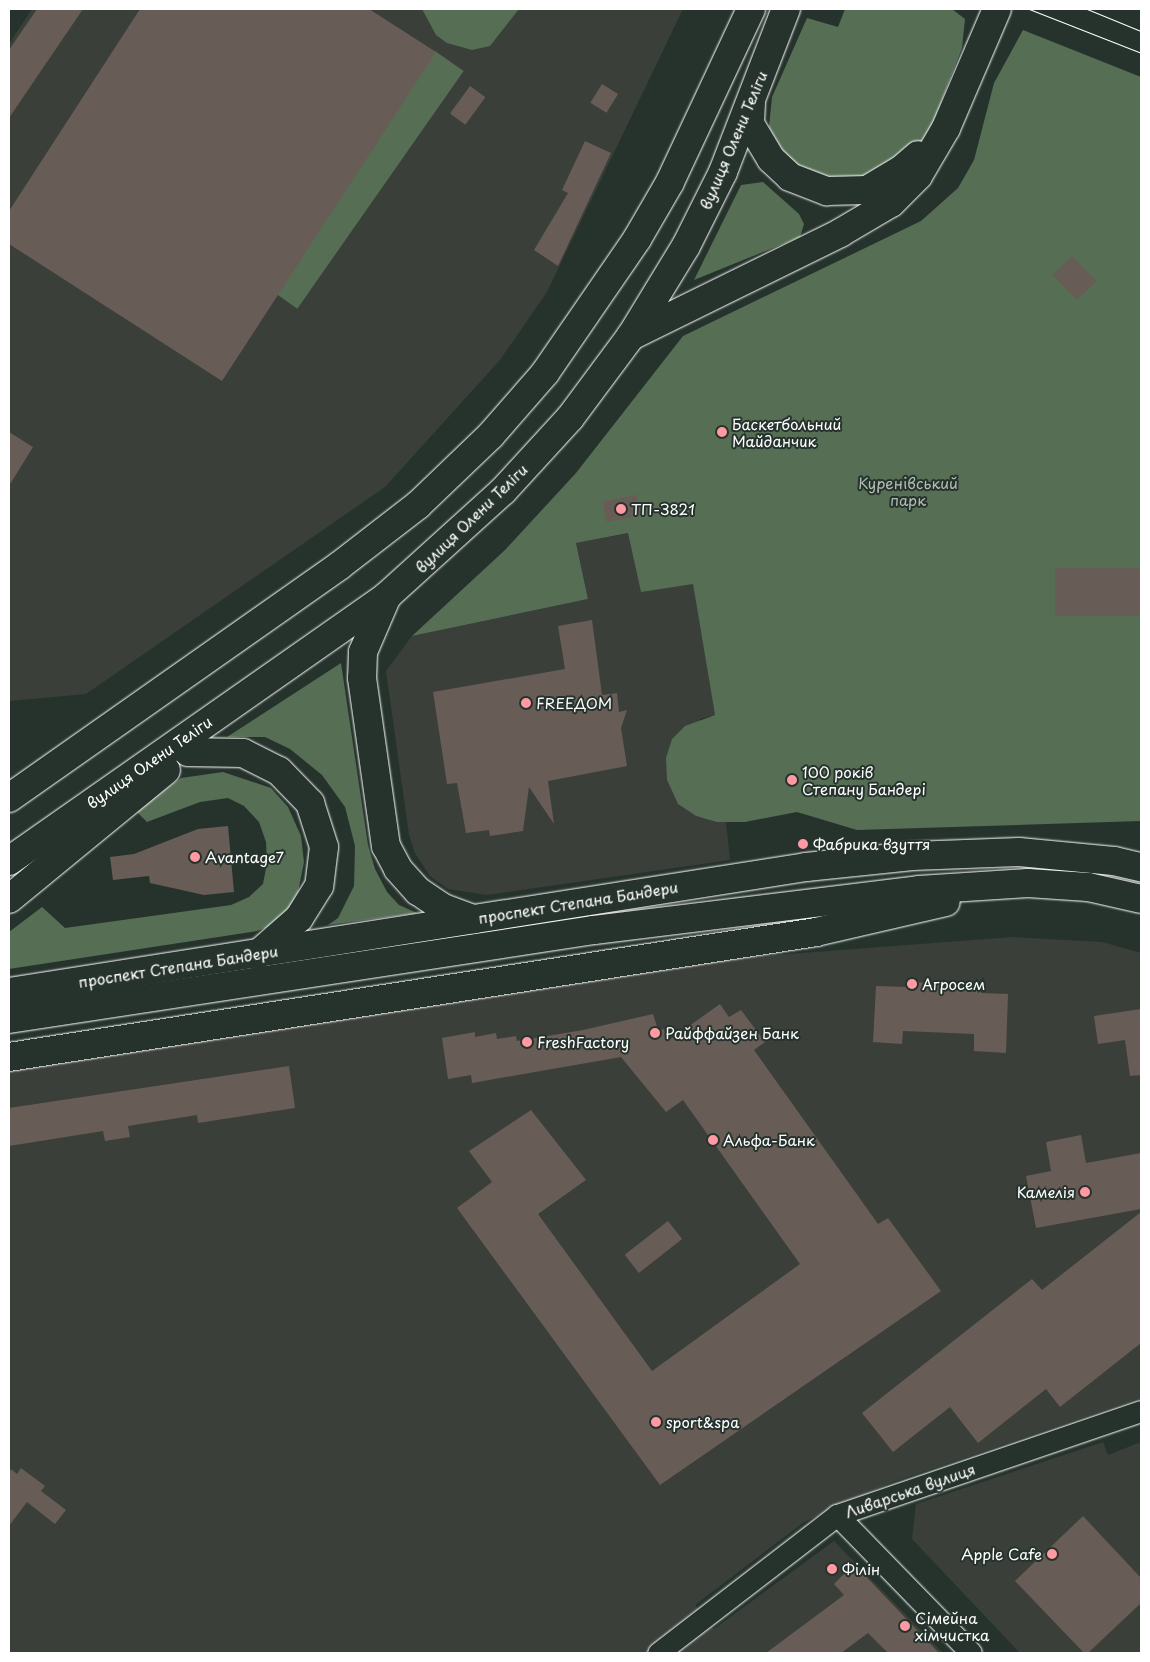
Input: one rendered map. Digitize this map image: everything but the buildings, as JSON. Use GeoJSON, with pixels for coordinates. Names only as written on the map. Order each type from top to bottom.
{"type":"FeatureCollection","features":[{"type":"Feature","properties":{"kind":"main road","name":"вулиця Олени Теліги"},"geometry":{"type":"LineString","coordinates":[[9,861],[387,596],[503,491],[570,418],[631,336],[686,246],[723,172],[786,9]]}},
{"type":"Feature","properties":{"kind":"main road"},"geometry":{"type":"LineString","coordinates":[[631,336],[840,233],[891,203],[918,176],[946,128],[997,9]]}},
{"type":"Feature","properties":{"kind":"main road"},"geometry":{"type":"LineString","coordinates":[[9,798],[338,566],[418,505],[491,435],[545,373],[637,240],[670,182],[748,17]]}},
{"type":"Feature","properties":{"kind":"main road"},"geometry":{"type":"LineString","coordinates":[[751,103],[750,124],[771,159],[790,177],[827,191],[867,190],[902,170],[946,128]]}},
{"type":"Feature","properties":{"kind":"main road"},"geometry":{"type":"LineString","coordinates":[[387,596],[363,652],[362,678],[386,846],[398,869],[418,891],[444,908],[475,919]]}},
{"type":"Feature","properties":{"kind":"main road"},"geometry":{"type":"LineString","coordinates":[[9,899],[188,752],[270,677]]}},
{"type":"Feature","properties":{"kind":"main road"},"geometry":{"type":"LineString","coordinates":[[188,752],[243,753],[280,771],[310,803],[324,847],[319,886],[299,918],[258,954]]}},
{"type":"Feature","properties":{"kind":"main road","name":"проспект Степана Бандери"},"geometry":{"type":"LineString","coordinates":[[13,992],[806,867],[912,856],[1019,852],[1139,865]]}},
{"type":"Feature","properties":{"kind":"main road"},"geometry":{"type":"LineString","coordinates":[[9,1056],[816,932],[1028,883]]}},
{"type":"Feature","properties":{"kind":"main road","name":"проспект Степана Бандери"},"geometry":{"type":"LineString","coordinates":[[15,1018],[594,930],[910,891],[1028,883],[1088,887],[1141,899]]}},
{"type":"Feature","properties":{"kind":"street","name":"Ливарська вулиця"},"geometry":{"type":"LineString","coordinates":[[658,1653],[837,1515],[1141,1411]]}},
{"type":"Feature","properties":{"kind":"street"},"geometry":{"type":"LineString","coordinates":[[837,1515],[971,1653]]}},
{"type":"Feature","properties":{"kind":"shaded area"},"geometry":{"type":"Polygon","coordinates":[[[32,9],[683,9],[547,292],[500,360],[385,487],[86,694],[9,701],[9,44],[32,9]]]}},
{"type":"Feature","properties":{"kind":"shaded area"},"geometry":{"type":"Polygon","coordinates":[[[629,533],[641,591],[693,583],[715,715],[700,719],[667,779],[678,804],[696,816],[726,822],[730,860],[487,895],[448,889],[430,876],[415,853],[409,835],[386,671],[412,636],[588,599],[576,543],[629,533]]]}},
{"type":"Feature","properties":{"kind":"shaded area"},"geometry":{"type":"Polygon","coordinates":[[[1013,937],[1102,942],[1141,953],[1141,1398],[890,1483],[804,1522],[695,1605],[714,1629],[834,1541],[943,1653],[9,1653],[9,1070],[724,959],[1013,937]]]}},
{"type":"Feature","properties":{"kind":"shaded area"},"geometry":{"type":"Polygon","coordinates":[[[1103,1442],[1108,1455],[1141,1442],[1141,1653],[1020,1653],[912,1539],[916,1504],[1103,1442]]]}},
{"type":"Feature","properties":{"kind":"green space"},"geometry":{"type":"Polygon","coordinates":[[[422,9],[519,9],[490,46],[472,50],[447,43],[436,35],[422,9]]]}},
{"type":"Feature","properties":{"kind":"green space"},"geometry":{"type":"Polygon","coordinates":[[[845,9],[952,9],[965,19],[962,48],[929,133],[912,150],[867,180],[839,182],[790,163],[769,127],[772,97],[807,18],[838,27],[845,9]]]}},
{"type":"Feature","properties":{"kind":"green space","name":"Куренівський парк"},"geometry":{"type":"Polygon","coordinates":[[[1023,30],[1141,77],[1141,821],[857,830],[797,812],[745,822],[717,822],[696,816],[678,804],[667,780],[666,758],[672,739],[685,726],[715,715],[693,584],[641,592],[628,533],[576,543],[588,599],[412,636],[505,550],[576,473],[683,336],[921,221],[958,188],[974,160],[994,83],[1023,30]]]}},
{"type":"Feature","properties":{"kind":"green space"},"geometry":{"type":"Polygon","coordinates":[[[435,51],[464,71],[297,309],[269,289],[435,51]]]}},
{"type":"Feature","properties":{"kind":"green space"},"geometry":{"type":"Polygon","coordinates":[[[763,182],[799,214],[804,224],[800,237],[694,280],[741,185],[763,182]]]}},
{"type":"Feature","properties":{"kind":"green space"},"geometry":{"type":"Polygon","coordinates":[[[341,663],[368,845],[375,869],[387,892],[399,905],[417,913],[328,925],[338,918],[354,886],[355,846],[345,807],[322,775],[290,749],[265,737],[227,737],[341,663]]]}},
{"type":"Feature","properties":{"kind":"green space"},"geometry":{"type":"Polygon","coordinates":[[[223,772],[271,788],[288,807],[301,836],[304,862],[298,892],[283,921],[257,931],[9,969],[9,932],[42,907],[65,928],[231,905],[249,897],[263,884],[267,863],[266,842],[259,822],[244,806],[228,798],[200,802],[147,822],[136,811],[181,778],[223,772]]]}},
{"type":"Feature","properties":{"kind":"tram line"},"geometry":{"type":"LineString","coordinates":[[1029,9],[1141,53]]}},
{"type":"Feature","properties":{"kind":"tram line"},"geometry":{"type":"LineString","coordinates":[[1087,9],[1141,31]]}},
{"type":"Feature","properties":{"kind":"place","name":"Баскетбольний Майданчик"},"geometry":{"type":"Point","coordinates":[722,432]}},
{"type":"Feature","properties":{"kind":"place","name":"ТП-3821"},"geometry":{"type":"Point","coordinates":[621,509]}},
{"type":"Feature","properties":{"kind":"place","name":"FREEДОМ"},"geometry":{"type":"Point","coordinates":[526,703]}},
{"type":"Feature","properties":{"kind":"place","name":"100 років Степану Бандері"},"geometry":{"type":"Point","coordinates":[792,780]}},
{"type":"Feature","properties":{"kind":"place","name":"Фабрика взуття"},"geometry":{"type":"Point","coordinates":[803,844]}},
{"type":"Feature","properties":{"kind":"place","name":"Avantage7"},"geometry":{"type":"Point","coordinates":[195,857]}},
{"type":"Feature","properties":{"kind":"place","name":"Агросем"},"geometry":{"type":"Point","coordinates":[912,984]}},
{"type":"Feature","properties":{"kind":"place","name":"Райффайзен Банк"},"geometry":{"type":"Point","coordinates":[655,1033]}},
{"type":"Feature","properties":{"kind":"place","name":"FreshFactory"},"geometry":{"type":"Point","coordinates":[527,1042]}},
{"type":"Feature","properties":{"kind":"place","name":"Альфа-Банк"},"geometry":{"type":"Point","coordinates":[713,1140]}},
{"type":"Feature","properties":{"kind":"place","name":"Камелія"},"geometry":{"type":"Point","coordinates":[1085,1192]}},
{"type":"Feature","properties":{"kind":"place","name":"sport&spa"},"geometry":{"type":"Point","coordinates":[656,1422]}},
{"type":"Feature","properties":{"kind":"place","name":"Apple Cafe"},"geometry":{"type":"Point","coordinates":[1052,1554]}},
{"type":"Feature","properties":{"kind":"place","name":"Філін"},"geometry":{"type":"Point","coordinates":[832,1569]}},
{"type":"Feature","properties":{"kind":"place","name":"Сімейна хімчистка"},"geometry":{"type":"Point","coordinates":[905,1626]}}]}
